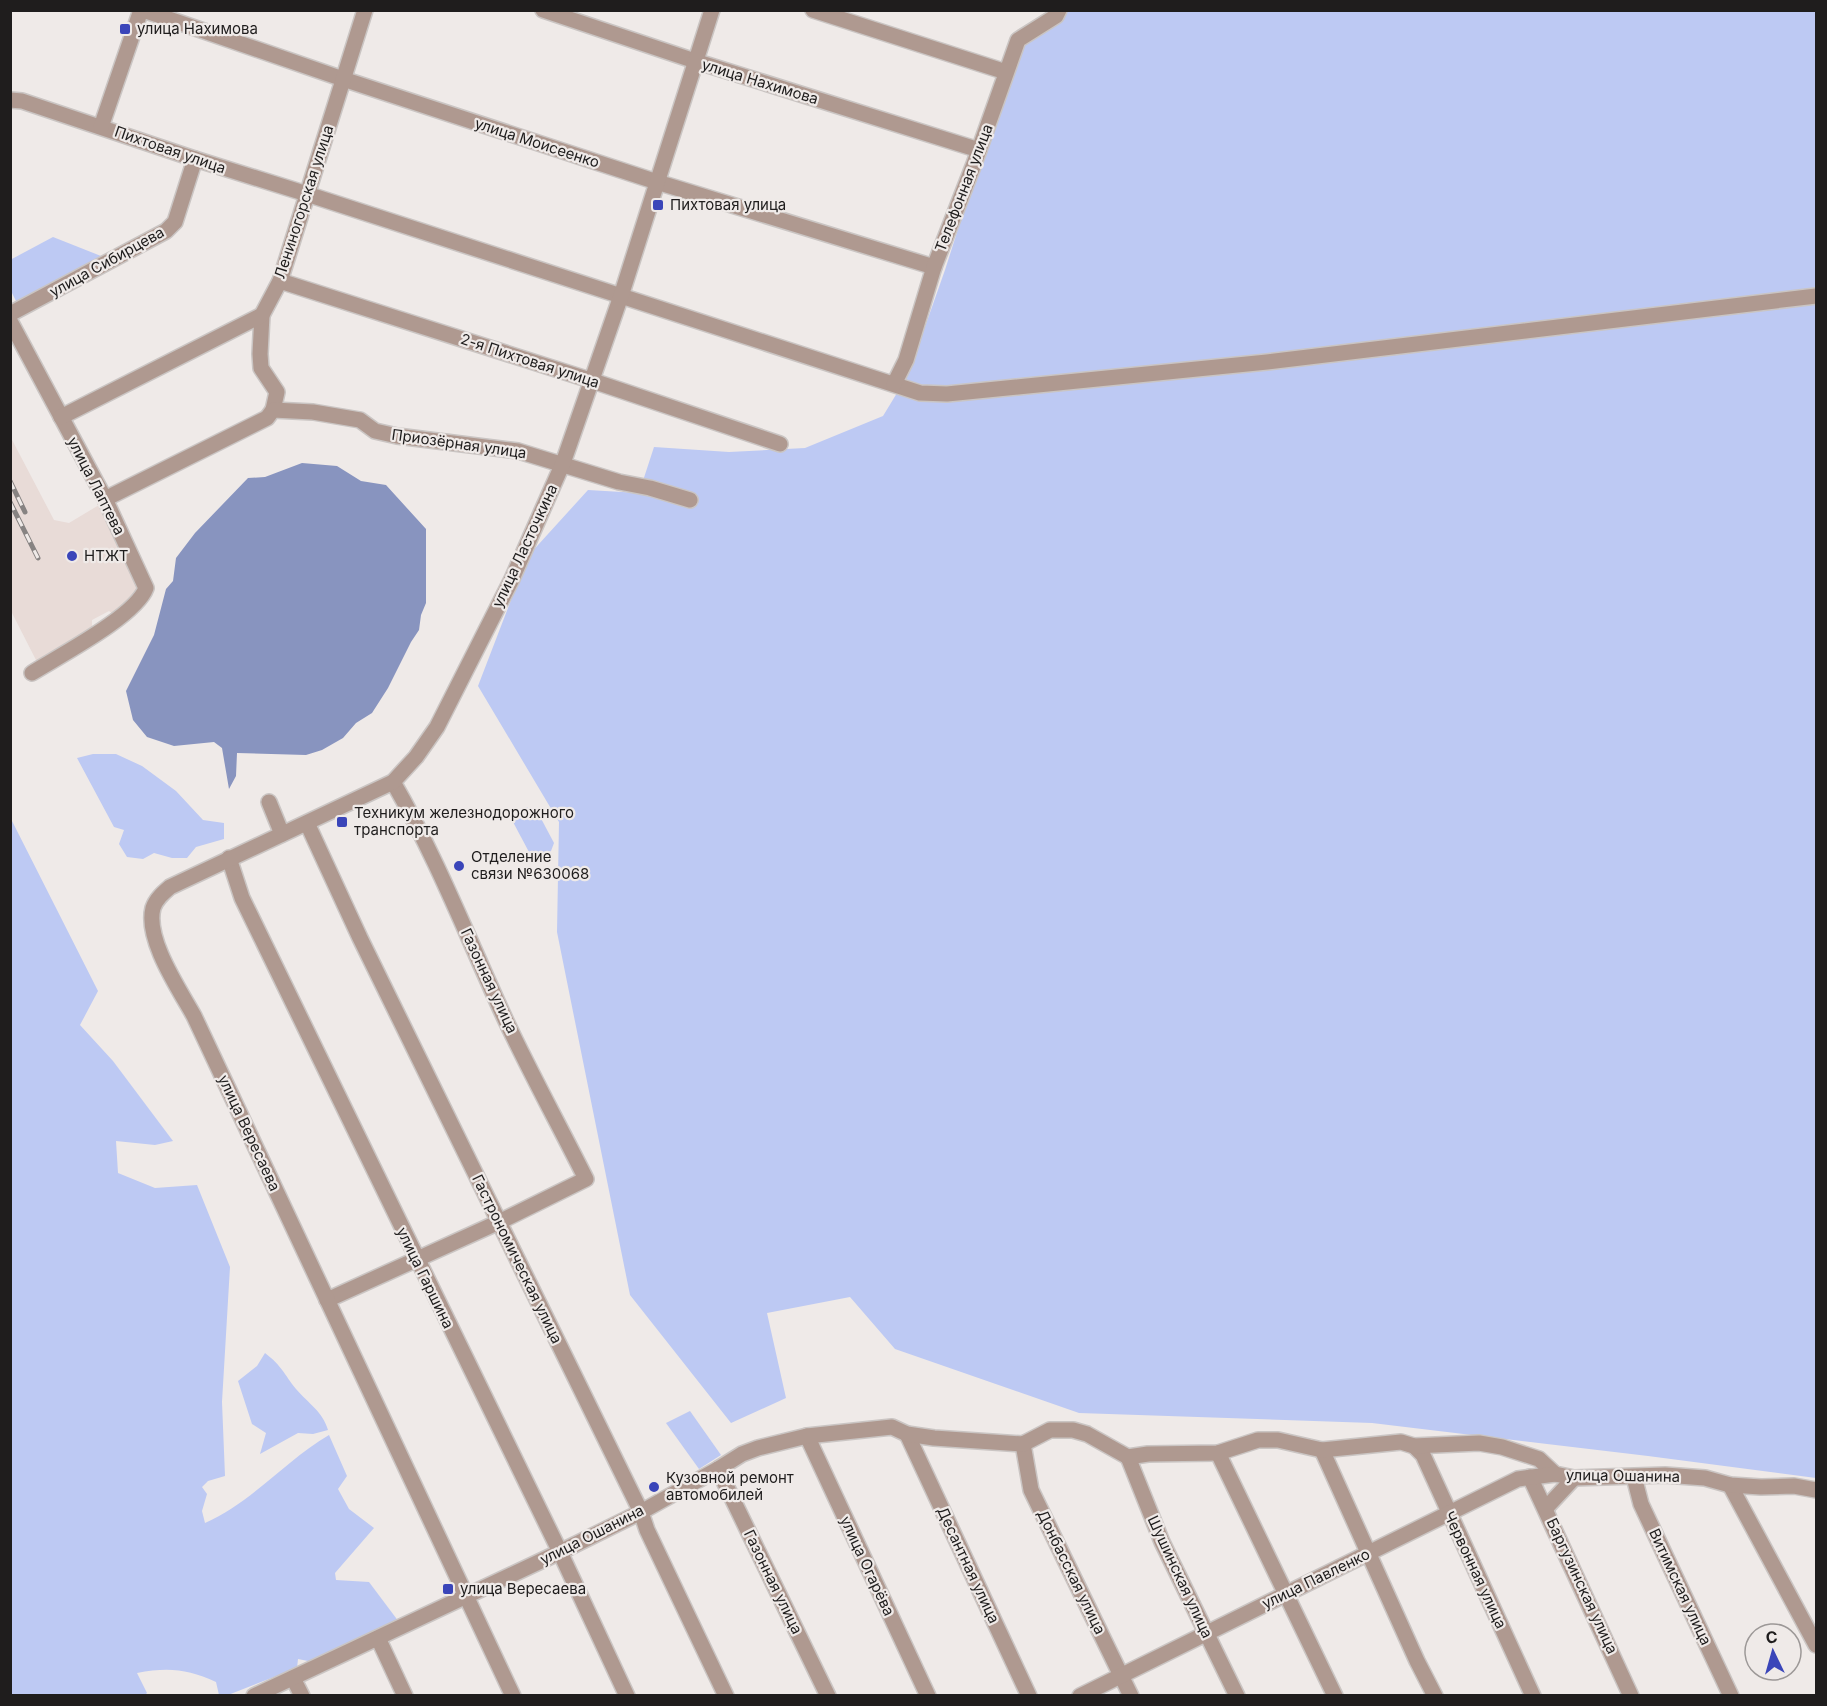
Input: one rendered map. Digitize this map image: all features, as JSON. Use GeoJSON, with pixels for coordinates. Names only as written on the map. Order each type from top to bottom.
{"type":"FeatureCollection","features":[{"type":"Feature","properties":{"kind":"street","name":"улица Моисеенко"},"geometry":{"type":"LineString","coordinates":[[142,10],[657,182],[934,267]]}},
{"type":"Feature","properties":{"kind":"street"},"geometry":{"type":"LineString","coordinates":[[101,126],[142,10]]}},
{"type":"Feature","properties":{"kind":"street","name":"Лениногорская улица"},"geometry":{"type":"LineString","coordinates":[[262,315],[280,281],[365,10]]}},
{"type":"Feature","properties":{"kind":"street","name":"улица Нахимова"},"geometry":{"type":"LineString","coordinates":[[543,10],[695,62],[979,150]]}},
{"type":"Feature","properties":{"kind":"street","name":"улица Ласточкина"},"geometry":{"type":"LineString","coordinates":[[152,930],[153,909],[159,896],[170,886],[393,782],[416,757],[437,727],[512,579],[563,463],[621,296],[712,10]]}},
{"type":"Feature","properties":{"kind":"street"},"geometry":{"type":"LineString","coordinates":[[813,10],[1006,72]]}},
{"type":"Feature","properties":{"kind":"street","name":"Телефонная улица"},"geometry":{"type":"LineString","coordinates":[[894,384],[906,360],[934,267],[1018,40],[1056,16],[1059,10]]}},
{"type":"Feature","properties":{"kind":"street","name":"Пихтовая улица"},"geometry":{"type":"LineString","coordinates":[[10,100],[22,101],[101,126],[195,159],[920,393],[947,394],[1268,362],[1816,296]]}},
{"type":"Feature","properties":{"kind":"street","name":"улица Сибирцева"},"geometry":{"type":"LineString","coordinates":[[10,314],[166,231],[175,222],[195,159]]}},
{"type":"Feature","properties":{"kind":"street","name":"2-я Пихтовая улица"},"geometry":{"type":"LineString","coordinates":[[280,281],[593,381],[780,444]]}},
{"type":"Feature","properties":{"kind":"street"},"geometry":{"type":"LineString","coordinates":[[61,417],[262,315],[261,368],[277,392],[273,410],[267,418],[105,500]]}},
{"type":"Feature","properties":{"kind":"street","name":"улица Лаптева"},"geometry":{"type":"LineString","coordinates":[[10,321],[105,500],[146,588],[142,597],[126,614],[32,673]]}},
{"type":"Feature","properties":{"kind":"street","name":"Приозёрная улица"},"geometry":{"type":"LineString","coordinates":[[273,410],[313,412],[360,420],[375,431],[397,436],[518,451],[619,482],[650,488],[690,500]]}},
{"type":"Feature","properties":{"kind":"street","name":"Газонная улица"},"geometry":{"type":"LineString","coordinates":[[393,782],[439,873],[507,1022],[586,1179],[499,1222]]}},
{"type":"Feature","properties":{"kind":"street"},"geometry":{"type":"LineString","coordinates":[[269,802],[282,834]]}},
{"type":"Feature","properties":{"kind":"street","name":"Гастрономическая улица"},"geometry":{"type":"LineString","coordinates":[[307,823],[360,938],[641,1512],[647,1530],[726,1695]]}},
{"type":"Feature","properties":{"kind":"street","name":"улица Гаршина"},"geometry":{"type":"LineString","coordinates":[[229,858],[242,898],[560,1552],[627,1695]]}},
{"type":"Feature","properties":{"kind":"street","name":"улица Вересаева"},"geometry":{"type":"LineString","coordinates":[[152,930],[513,1695]]}},
{"type":"Feature","properties":{"kind":"street"},"geometry":{"type":"LineString","coordinates":[[327,1300],[499,1222]]}},
{"type":"Feature","properties":{"kind":"street","name":"улица Ошанина"},"geometry":{"type":"LineString","coordinates":[[254,1695],[560,1552],[641,1512],[742,1454],[758,1448],[807,1436],[892,1427],[907,1434],[934,1438],[1023,1444]]}},
{"type":"Feature","properties":{"kind":"street"},"geometry":{"type":"LineString","coordinates":[[1023,1444],[1050,1430],[1072,1430],[1087,1434],[1128,1457]]}},
{"type":"Feature","properties":{"kind":"street","name":"Десантная улица"},"geometry":{"type":"LineString","coordinates":[[907,1434],[1029,1695]]}},
{"type":"Feature","properties":{"kind":"street","name":"улица Огарёва"},"geometry":{"type":"LineString","coordinates":[[807,1436],[928,1695]]}},
{"type":"Feature","properties":{"kind":"street","name":"улица Ошанина"},"geometry":{"type":"LineString","coordinates":[[1128,1457],[1148,1454],[1218,1453],[1258,1440],[1278,1440],[1322,1450],[1401,1442],[1414,1446],[1479,1443],[1502,1447],[1539,1460],[1555,1474],[1574,1478],[1665,1476],[1705,1478],[1730,1485],[1794,1486],[1816,1490]]}},
{"type":"Feature","properties":{"kind":"street","name":"Донбасская улица"},"geometry":{"type":"LineString","coordinates":[[1023,1444],[1031,1491],[1131,1695]]}},
{"type":"Feature","properties":{"kind":"street","name":"Червонная улица"},"geometry":{"type":"LineString","coordinates":[[1414,1446],[1423,1455],[1533,1695]]}},
{"type":"Feature","properties":{"kind":"street"},"geometry":{"type":"LineString","coordinates":[[1322,1450],[1417,1661],[1435,1695]]}},
{"type":"Feature","properties":{"kind":"street"},"geometry":{"type":"LineString","coordinates":[[1218,1453],[1335,1695]]}},
{"type":"Feature","properties":{"kind":"street","name":"Шушинская улица"},"geometry":{"type":"LineString","coordinates":[[1128,1457],[1162,1542],[1237,1695]]}},
{"type":"Feature","properties":{"kind":"street","name":"Газонная улица"},"geometry":{"type":"LineString","coordinates":[[718,1469],[828,1695]]}},
{"type":"Feature","properties":{"kind":"street","name":"улица Павленко"},"geometry":{"type":"LineString","coordinates":[[1080,1695],[1518,1479],[1555,1474]]}},
{"type":"Feature","properties":{"kind":"street","name":"Баргузинская улица"},"geometry":{"type":"LineString","coordinates":[[1530,1477],[1631,1695]]}},
{"type":"Feature","properties":{"kind":"street","name":"Витимская улица"},"geometry":{"type":"LineString","coordinates":[[1634,1477],[1641,1504],[1731,1695]]}},
{"type":"Feature","properties":{"kind":"street"},"geometry":{"type":"LineString","coordinates":[[1546,1508],[1574,1478]]}},
{"type":"Feature","properties":{"kind":"street"},"geometry":{"type":"LineString","coordinates":[[1730,1485],[1816,1645]]}},
{"type":"Feature","properties":{"kind":"street"},"geometry":{"type":"LineString","coordinates":[[378,1638],[405,1695]]}},
{"type":"Feature","properties":{"kind":"street"},"geometry":{"type":"LineString","coordinates":[[293,1678],[302,1695]]}},
{"type":"Feature","properties":{"kind":"shaded area"},"geometry":{"type":"Polygon","coordinates":[[[1067,11],[1816,11],[1816,1478],[1372,1423],[1079,1413],[895,1349],[850,1297],[767,1313],[786,1398],[731,1423],[630,1295],[557,932],[559,822],[478,686],[528,556],[588,490],[639,493],[654,447],[729,452],[805,448],[883,416],[908,375],[981,157],[1025,44],[1067,11]]]}},
{"type":"Feature","properties":{"kind":"shaded area"},"geometry":{"type":"Polygon","coordinates":[[[53,237],[101,256],[17,303],[11,291],[10,260],[53,237]]]}},
{"type":"Feature","properties":{"kind":"shaded area","name":"НТЖТ"},"geometry":{"type":"Polygon","coordinates":[[[10,436],[54,520],[69,523],[104,502],[150,589],[113,614],[109,611],[92,620],[92,630],[43,663],[36,660],[11,611],[10,436]]]}},
{"type":"Feature","properties":{"kind":"shaded area"},"geometry":{"type":"Polygon","coordinates":[[[302,463],[337,466],[361,481],[386,485],[426,529],[426,603],[421,615],[419,630],[372,713],[356,723],[343,738],[322,750],[306,755],[237,753],[236,776],[229,789],[222,748],[214,742],[174,746],[147,737],[133,720],[126,691],[154,635],[166,589],[173,581],[176,558],[195,533],[248,478],[265,477],[302,463]]]}},
{"type":"Feature","properties":{"kind":"shaded area"},"geometry":{"type":"Polygon","coordinates":[[[93,754],[116,754],[142,766],[176,791],[203,820],[224,823],[224,839],[196,847],[187,858],[172,858],[154,853],[143,859],[127,857],[119,844],[124,830],[114,827],[77,758],[93,754]]]}},
{"type":"Feature","properties":{"kind":"shaded area"},"geometry":{"type":"Polygon","coordinates":[[[527,807],[536,809],[554,843],[551,851],[538,858],[529,852],[513,822],[518,813],[527,807]]]}},
{"type":"Feature","properties":{"kind":"shaded area"},"geometry":{"type":"Polygon","coordinates":[[[11,819],[98,991],[80,1025],[113,1061],[173,1141],[155,1145],[116,1141],[118,1173],[155,1188],[197,1185],[230,1267],[222,1402],[225,1476],[208,1481],[202,1487],[207,1494],[202,1511],[205,1523],[238,1504],[329,1435],[347,1476],[338,1489],[349,1509],[374,1528],[335,1573],[336,1580],[369,1582],[399,1622],[313,1662],[298,1659],[297,1668],[228,1695],[219,1695],[216,1682],[206,1678],[178,1670],[158,1670],[137,1673],[147,1693],[145,1695],[11,1695],[11,819]]]}},
{"type":"Feature","properties":{"kind":"shaded area"},"geometry":{"type":"Polygon","coordinates":[[[265,1353],[319,1413],[328,1430],[313,1434],[298,1433],[260,1454],[266,1433],[252,1424],[238,1381],[257,1366],[265,1353]]]}},
{"type":"Feature","properties":{"kind":"shaded area"},"geometry":{"type":"Polygon","coordinates":[[[690,1411],[721,1455],[699,1469],[666,1423],[690,1411]]]}},
{"type":"Feature","properties":{"kind":"railway"},"geometry":{"type":"LineString","coordinates":[[10,481],[25,512]]}},
{"type":"Feature","properties":{"kind":"railway"},"geometry":{"type":"LineString","coordinates":[[10,502],[38,558]]}},
{"type":"Feature","properties":{"kind":"place","name":"улица Нахимова"},"geometry":{"type":"Point","coordinates":[125,29]}},
{"type":"Feature","properties":{"kind":"place","name":"Пихтовая улица"},"geometry":{"type":"Point","coordinates":[658,205]}},
{"type":"Feature","properties":{"kind":"place","name":"НТЖТ"},"geometry":{"type":"Point","coordinates":[72,556]}},
{"type":"Feature","properties":{"kind":"place","name":"Техникум железнодорожного транспорта"},"geometry":{"type":"Point","coordinates":[342,822]}},
{"type":"Feature","properties":{"kind":"place","name":"Отделение связи №630068"},"geometry":{"type":"Point","coordinates":[459,866]}},
{"type":"Feature","properties":{"kind":"place","name":"Кузовной ремонт автомобилей"},"geometry":{"type":"Point","coordinates":[654,1487]}},
{"type":"Feature","properties":{"kind":"place","name":"улица Вересаева"},"geometry":{"type":"Point","coordinates":[448,1589]}}]}
